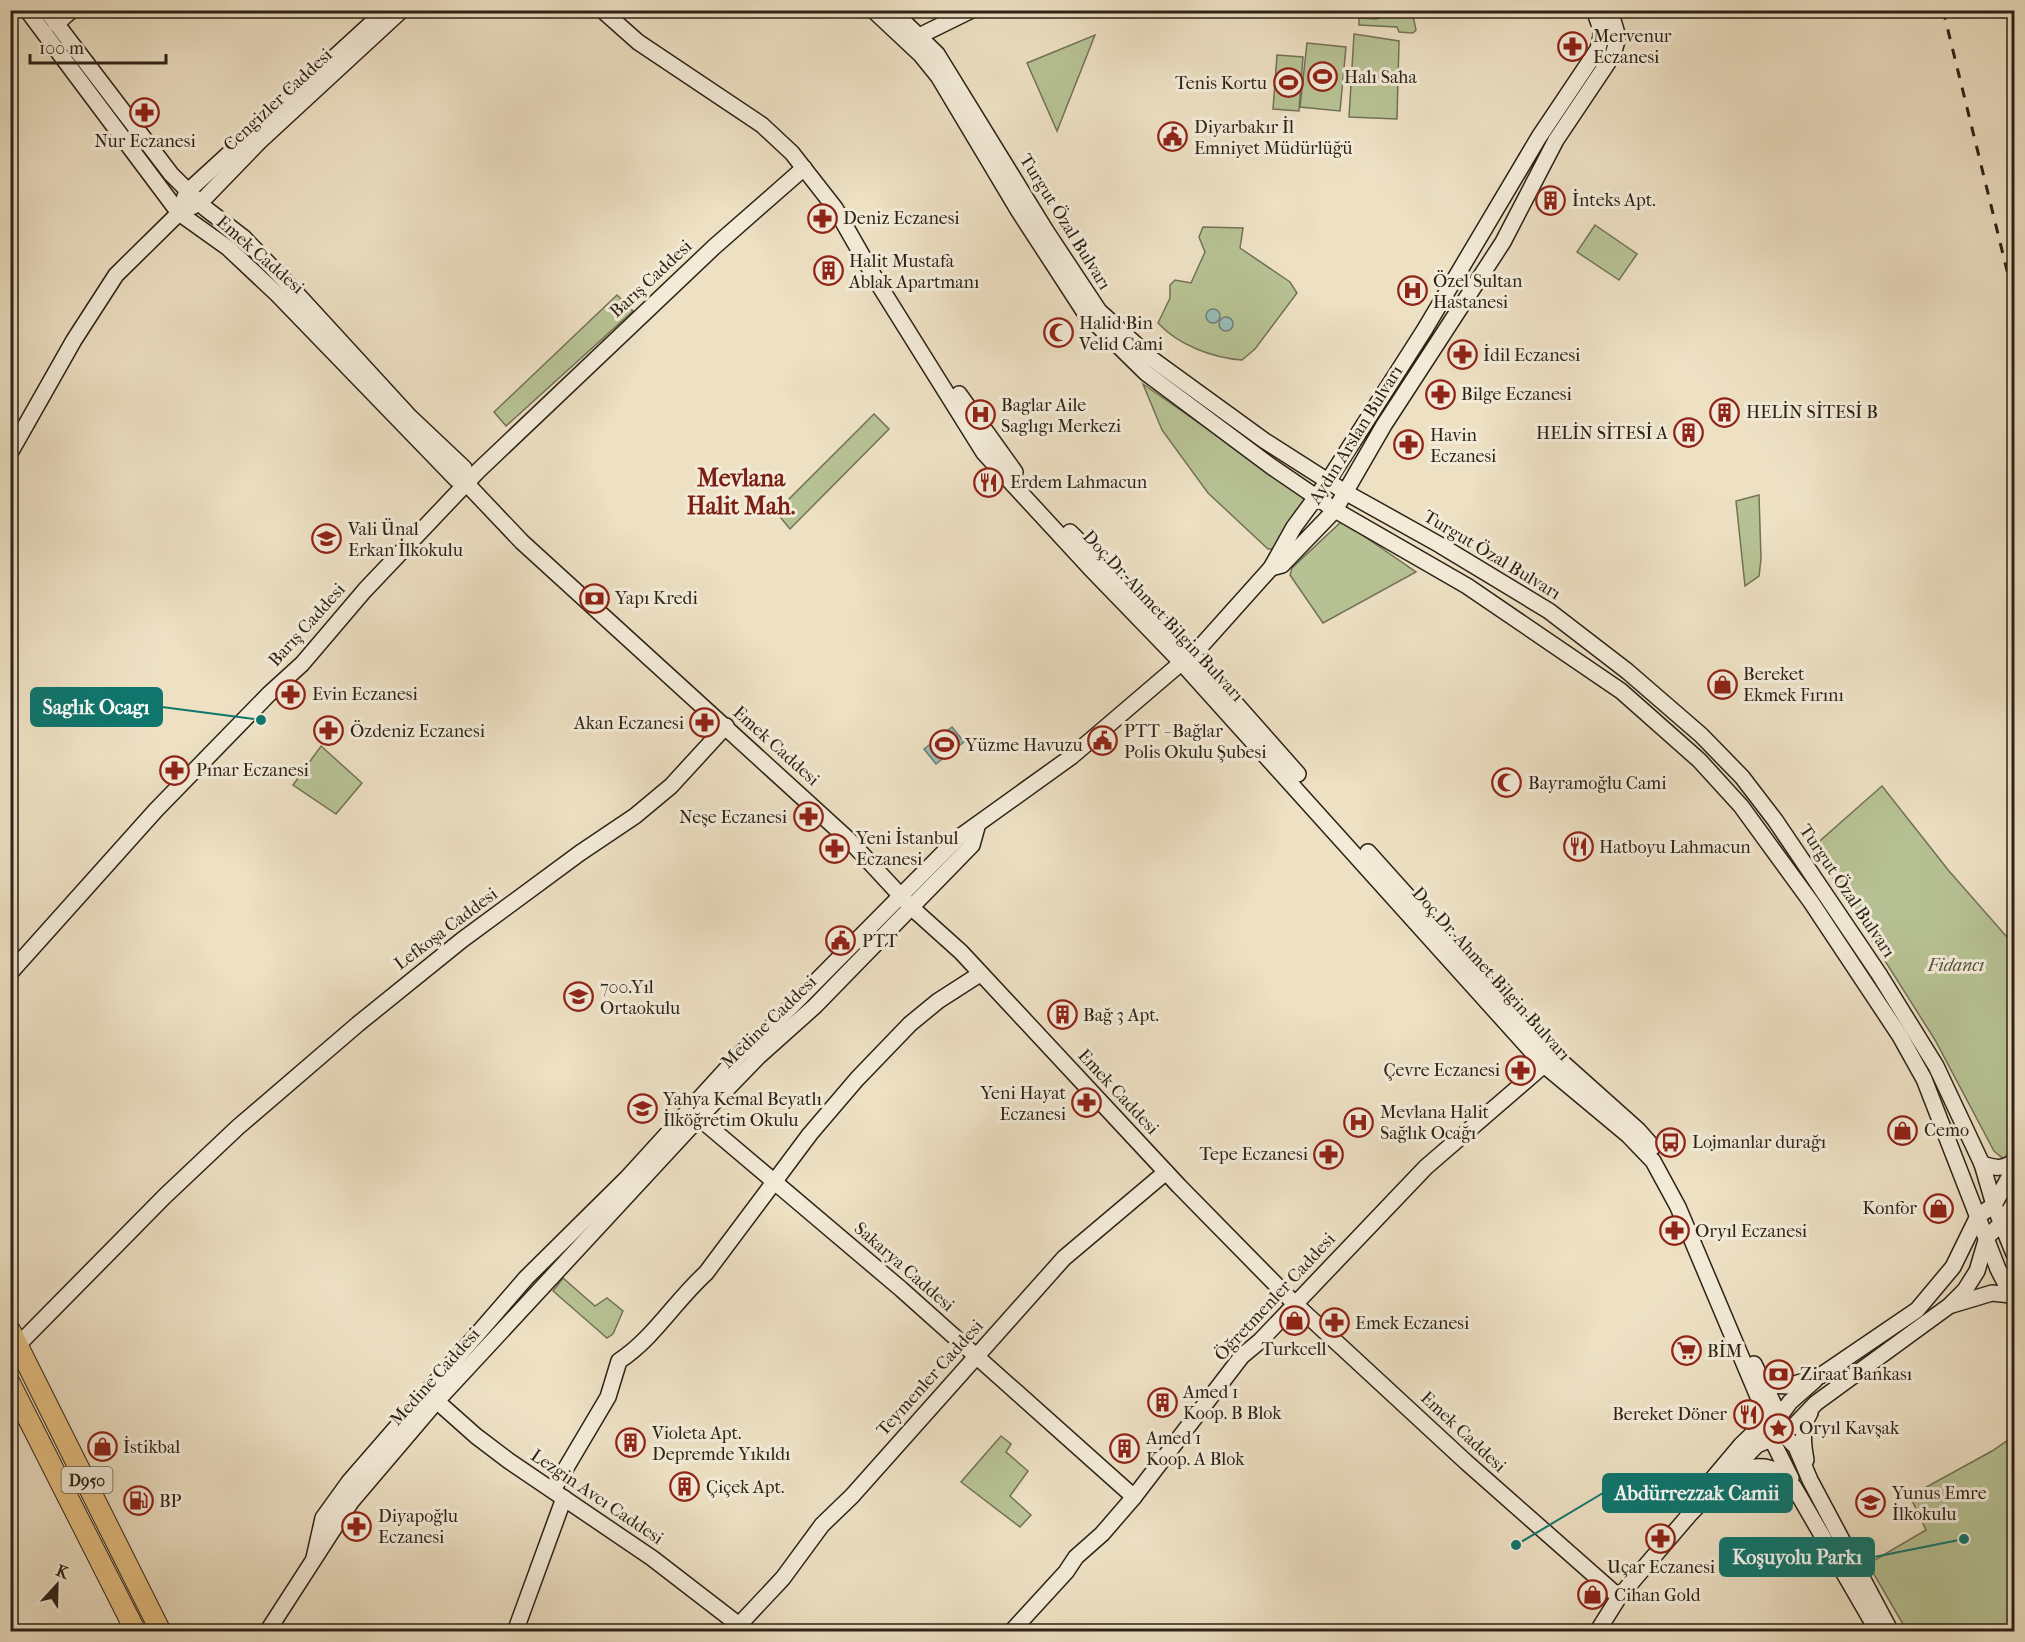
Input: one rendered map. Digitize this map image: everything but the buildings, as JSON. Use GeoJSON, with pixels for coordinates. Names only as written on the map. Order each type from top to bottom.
{"type":"FeatureCollection","features":[{"type":"Feature","properties":{"kind":"highway","name":"D950"},"geometry":{"type":"LineString","coordinates":[[14,1337],[161,1632]]}},
{"type":"Feature","properties":{"kind":"highway","name":"D950"},"geometry":{"type":"LineString","coordinates":[[10,1383],[136,1632]]}},
{"type":"Feature","properties":{"kind":"street","name":"Emek Caddesi"},"geometry":{"type":"LineString","coordinates":[[27,10],[179,213],[228,248],[277,294],[456,479],[466,483],[522,542],[849,840],[907,902],[961,952],[1166,1172],[1294,1303],[1466,1462],[1619,1597]]}},
{"type":"Feature","properties":{"kind":"street","name":"Emek Caddesi"},"geometry":{"type":"LineString","coordinates":[[46,10],[187,192],[244,238],[410,417],[464,468],[466,483]]}},
{"type":"Feature","properties":{"kind":"street"},"geometry":{"type":"LineString","coordinates":[[56,24],[72,10]]}},
{"type":"Feature","properties":{"kind":"street","name":"Cengizler Caddesi"},"geometry":{"type":"LineString","coordinates":[[179,213],[187,192],[386,10]]}},
{"type":"Feature","properties":{"kind":"street","name":"Cengizler Caddesi"},"geometry":{"type":"LineString","coordinates":[[10,453],[74,340],[116,275],[179,213],[200,203],[259,142],[402,10]]}},
{"type":"Feature","properties":{"kind":"street","name":"Doç.Dr. Ahmet Bilgin Bulvarı"},"geometry":{"type":"LineString","coordinates":[[602,10],[638,42],[762,124],[792,153],[834,208],[879,285],[984,453],[1090,568],[1186,657],[1544,1065],[1628,1135],[1659,1170],[1773,1417]]}},
{"type":"Feature","properties":{"kind":"street","name":"Doç.Dr. Ahmet Bilgin Bulvarı"},"geometry":{"type":"LineString","coordinates":[[614,10],[634,28],[768,118],[801,151],[844,205],[945,374],[1012,469],[1534,1037],[1638,1130],[1661,1156],[1681,1192],[1764,1385],[1773,1417]]}},
{"type":"Feature","properties":{"kind":"street","name":"Turgut Özal Bulvarı"},"geometry":{"type":"LineString","coordinates":[[873,10],[921,55],[938,76],[1018,210],[1091,321],[1146,373],[1272,467],[1335,510],[1467,586],[1552,642],[1621,691],[1706,767],[1741,806],[1811,902],[1900,1036],[1924,1079],[1987,1237]]}},
{"type":"Feature","properties":{"kind":"street","name":"Turgut Özal Bulvarı"},"geometry":{"type":"LineString","coordinates":[[892,10],[937,54],[1052,241],[1099,312],[1152,359],[1266,441],[1345,492],[1440,544],[1549,611],[1627,671],[1701,735],[1742,777],[1775,820],[1879,974],[1936,1066],[1982,1164],[2002,1223]]}},
{"type":"Feature","properties":{"kind":"street"},"geometry":{"type":"LineString","coordinates":[[919,36],[972,10]]}},
{"type":"Feature","properties":{"kind":"street","name":"Aydın Arslan Bulvarı"},"geometry":{"type":"LineString","coordinates":[[1271,568],[1294,527],[1328,481],[1425,329],[1550,123],[1598,49],[1602,32],[1594,10]]}},
{"type":"Feature","properties":{"kind":"street","name":"Aydın Arslan Bulvarı"},"geometry":{"type":"LineString","coordinates":[[1271,568],[1282,566],[1335,510],[1384,425],[1503,242],[1556,140],[1613,55],[1618,37],[1610,10]]}},
{"type":"Feature","properties":{"kind":"street","name":"Barış Caddesi"},"geometry":{"type":"LineString","coordinates":[[10,972],[156,810],[261,702],[302,664],[365,590],[466,483],[714,248],[804,168]]}},
{"type":"Feature","properties":{"kind":"street"},"geometry":{"type":"LineString","coordinates":[[267,1632],[314,1558],[323,1518],[332,1502],[432,1397],[526,1278],[627,1178],[741,1053],[907,902],[958,838],[977,827],[1071,757],[1186,657],[1271,568]]}},
{"type":"Feature","properties":{"kind":"street","name":"Lefkoşa Caddesi"},"geometry":{"type":"LineString","coordinates":[[14,1337],[238,1127],[398,990],[572,859],[635,816],[671,786],[726,726]]}},
{"type":"Feature","properties":{"kind":"street","name":"Medine Caddesi"},"geometry":{"type":"LineString","coordinates":[[432,1397],[907,902]]}},
{"type":"Feature","properties":{"kind":"street"},"geometry":{"type":"LineString","coordinates":[[515,1632],[558,1494],[608,1397],[619,1361],[640,1347],[686,1291],[706,1274],[815,1128],[910,1024],[938,1001],[980,974]]}},
{"type":"Feature","properties":{"kind":"street","name":"Öğretmenler Caddesi"},"geometry":{"type":"LineString","coordinates":[[1011,1632],[1066,1572],[1076,1557],[1102,1534],[1134,1497],[1172,1450],[1214,1391],[1294,1303],[1426,1167],[1544,1065]]}},
{"type":"Feature","properties":{"kind":"street","name":"Sakarya Caddesi"},"geometry":{"type":"LineString","coordinates":[[699,1118],[977,1356],[1134,1497]]}},
{"type":"Feature","properties":{"kind":"street"},"geometry":{"type":"LineString","coordinates":[[1982,1164],[1996,1168],[2007,1167],[2014,1161]]}},
{"type":"Feature","properties":{"kind":"street"},"geometry":{"type":"LineString","coordinates":[[1690,1514],[1709,1483],[1741,1445],[1820,1376],[1903,1321],[1931,1297],[1962,1254],[1978,1216],[1994,1204],[2014,1168]]}},
{"type":"Feature","properties":{"kind":"street","name":"Teymenler Caddesi"},"geometry":{"type":"LineString","coordinates":[[744,1628],[822,1525],[852,1496],[1064,1258],[1166,1172]]}},
{"type":"Feature","properties":{"kind":"street"},"geometry":{"type":"LineString","coordinates":[[1597,1632],[1619,1597],[1690,1514],[1757,1445],[1771,1441],[1781,1443],[1816,1403],[1949,1306],[1965,1290],[1977,1270],[1987,1237],[2002,1223],[2014,1203]]}},
{"type":"Feature","properties":{"kind":"street"},"geometry":{"type":"LineString","coordinates":[[2002,1223],[2014,1254]]}},
{"type":"Feature","properties":{"kind":"street"},"geometry":{"type":"LineString","coordinates":[[1987,1237],[1998,1269],[2013,1297]]}},
{"type":"Feature","properties":{"kind":"street"},"geometry":{"type":"LineString","coordinates":[[1949,1306],[1992,1293],[2013,1297]]}},
{"type":"Feature","properties":{"kind":"street"},"geometry":{"type":"LineString","coordinates":[[1764,1385],[1788,1386],[1820,1376]]}},
{"type":"Feature","properties":{"kind":"street","name":"Lezgin Avcı Caddesi"},"geometry":{"type":"LineString","coordinates":[[432,1397],[476,1436],[652,1558],[744,1628]]}},
{"type":"Feature","properties":{"kind":"street"},"geometry":{"type":"LineString","coordinates":[[1810,1480],[1803,1437],[1805,1420],[1816,1403]]}},
{"type":"Feature","properties":{"kind":"street"},"geometry":{"type":"LineString","coordinates":[[1773,1417],[1790,1418],[1791,1433],[1810,1480],[1891,1632]]}},
{"type":"Feature","properties":{"kind":"street"},"geometry":{"type":"LineString","coordinates":[[1773,1417],[1764,1432],[1878,1632]]}},
{"type":"Feature","properties":{"kind":"street"},"geometry":{"type":"LineString","coordinates":[[1736,1469],[1756,1466],[1778,1469],[1794,1486]]}},
{"type":"Feature","properties":{"kind":"green space"},"geometry":{"type":"Polygon","coordinates":[[[1387,10],[1412,11],[1416,30],[1413,33],[1399,32],[1397,27],[1359,25],[1359,18],[1376,19],[1385,16],[1387,10]]]}},
{"type":"Feature","properties":{"kind":"green space"},"geometry":{"type":"Polygon","coordinates":[[[1354,34],[1399,41],[1397,119],[1349,117],[1354,34]]]}},
{"type":"Feature","properties":{"kind":"green space"},"geometry":{"type":"Polygon","coordinates":[[[1095,35],[1057,131],[1027,63],[1095,35]]]}},
{"type":"Feature","properties":{"kind":"green space","name":"Halı Saha"},"geometry":{"type":"Polygon","coordinates":[[[1307,43],[1346,47],[1340,111],[1300,107],[1307,43]]]}},
{"type":"Feature","properties":{"kind":"green space","name":"Tenis Kortu"},"geometry":{"type":"Polygon","coordinates":[[[1277,55],[1303,57],[1299,111],[1273,109],[1277,55]]]}},
{"type":"Feature","properties":{"kind":"green space"},"geometry":{"type":"Polygon","coordinates":[[[1595,225],[1637,254],[1619,280],[1577,252],[1595,225]]]}},
{"type":"Feature","properties":{"kind":"green space"},"geometry":{"type":"Polygon","coordinates":[[[1203,227],[1243,228],[1240,248],[1290,282],[1297,293],[1255,349],[1242,360],[1197,349],[1175,338],[1158,323],[1170,298],[1170,285],[1175,280],[1191,283],[1205,252],[1199,237],[1203,227]]]}},
{"type":"Feature","properties":{"kind":"green space"},"geometry":{"type":"Polygon","coordinates":[[[617,295],[633,311],[506,426],[494,412],[617,295]]]}},
{"type":"Feature","properties":{"kind":"green space"},"geometry":{"type":"Polygon","coordinates":[[[1143,384],[1307,498],[1275,549],[1268,549],[1208,493],[1162,430],[1143,384]]]}},
{"type":"Feature","properties":{"kind":"green space"},"geometry":{"type":"Polygon","coordinates":[[[874,414],[889,429],[790,529],[776,512],[874,414]]]}},
{"type":"Feature","properties":{"kind":"green space"},"geometry":{"type":"Polygon","coordinates":[[[1759,495],[1761,559],[1759,576],[1745,586],[1736,501],[1759,495]]]}},
{"type":"Feature","properties":{"kind":"green space"},"geometry":{"type":"Polygon","coordinates":[[[1342,521],[1416,572],[1323,623],[1290,575],[1292,568],[1342,521]]]}},
{"type":"Feature","properties":{"kind":"green space"},"geometry":{"type":"Polygon","coordinates":[[[321,746],[362,783],[336,814],[293,785],[321,746]]]}},
{"type":"Feature","properties":{"kind":"green space","name":"Fidancı"},"geometry":{"type":"Polygon","coordinates":[[[1882,786],[1949,871],[2014,945],[2014,1145],[2005,1160],[1994,1151],[1935,1040],[1813,847],[1882,786]]]}},
{"type":"Feature","properties":{"kind":"green space"},"geometry":{"type":"Polygon","coordinates":[[[563,1278],[595,1306],[607,1298],[623,1311],[613,1334],[607,1338],[553,1291],[563,1278]]]}},
{"type":"Feature","properties":{"kind":"green space"},"geometry":{"type":"Polygon","coordinates":[[[1001,1436],[1011,1444],[1006,1452],[1028,1471],[1010,1496],[1031,1515],[1020,1527],[961,1482],[1001,1436]]]}},
{"type":"Feature","properties":{"kind":"green space"},"geometry":{"type":"Polygon","coordinates":[[[2014,1436],[2014,1631],[1907,1631],[1868,1564],[1926,1530],[1910,1496],[1992,1451],[2014,1436]]]}},
{"type":"Feature","properties":{"kind":"water"},"geometry":{"type":"Polygon","coordinates":[[[1210,309],[1216,309],[1220,316],[1216,323],[1210,323],[1206,319],[1206,313],[1210,309]]]}},
{"type":"Feature","properties":{"kind":"water"},"geometry":{"type":"Polygon","coordinates":[[[1223,317],[1229,317],[1233,324],[1229,331],[1223,331],[1219,327],[1219,321],[1223,317]]]}},
{"type":"Feature","properties":{"kind":"water","name":"Yüzme Havuzu"},"geometry":{"type":"Polygon","coordinates":[[[952,727],[964,742],[936,764],[924,749],[952,727]]]}},
{"type":"Feature","properties":{"kind":"railway"},"geometry":{"type":"LineString","coordinates":[[1943,10],[2014,299]]}},
{"type":"Feature","properties":{"kind":"place","name":"Mervenur Eczanesi"},"geometry":{"type":"Point","coordinates":[1572,46]}},
{"type":"Feature","properties":{"kind":"place","name":"Halı Saha"},"geometry":{"type":"Point","coordinates":[1323,77]}},
{"type":"Feature","properties":{"kind":"place","name":"Tenis Kortu"},"geometry":{"type":"Point","coordinates":[1288,83]}},
{"type":"Feature","properties":{"kind":"place","name":"Nur Eczanesi"},"geometry":{"type":"Point","coordinates":[145,112]}},
{"type":"Feature","properties":{"kind":"place","name":"Diyarbakır İl Emniyet Müdürlüğü"},"geometry":{"type":"Point","coordinates":[1173,137]}},
{"type":"Feature","properties":{"kind":"place","name":"İnteks Apt."},"geometry":{"type":"Point","coordinates":[1551,200]}},
{"type":"Feature","properties":{"kind":"place","name":"Deniz Eczanesi"},"geometry":{"type":"Point","coordinates":[822,218]}},
{"type":"Feature","properties":{"kind":"place","name":"Halit Mustafa Ablak Apartmanı"},"geometry":{"type":"Point","coordinates":[828,271]}},
{"type":"Feature","properties":{"kind":"place","name":"Özel Sultan Hastanesi"},"geometry":{"type":"Point","coordinates":[1412,291]}},
{"type":"Feature","properties":{"kind":"place","name":"Halid Bin Velid Cami"},"geometry":{"type":"Point","coordinates":[1058,333]}},
{"type":"Feature","properties":{"kind":"place","name":"İdil Eczanesi"},"geometry":{"type":"Point","coordinates":[1462,355]}},
{"type":"Feature","properties":{"kind":"place","name":"Bilge Eczanesi"},"geometry":{"type":"Point","coordinates":[1440,394]}},
{"type":"Feature","properties":{"kind":"place","name":"HELİN SİTESİ B"},"geometry":{"type":"Point","coordinates":[1725,412]}},
{"type":"Feature","properties":{"kind":"place","name":"Baglar Aile Saglıgı Merkezi"},"geometry":{"type":"Point","coordinates":[980,415]}},
{"type":"Feature","properties":{"kind":"place","name":"HELİN SİTESİ A"},"geometry":{"type":"Point","coordinates":[1689,433]}},
{"type":"Feature","properties":{"kind":"place","name":"Havin Eczanesi"},"geometry":{"type":"Point","coordinates":[1409,445]}},
{"type":"Feature","properties":{"kind":"place","name":"Erdem Lahmacun"},"geometry":{"type":"Point","coordinates":[989,482]}},
{"type":"Feature","properties":{"kind":"place","name":"Vali Ünal Erkan İlkokulu"},"geometry":{"type":"Point","coordinates":[327,539]}},
{"type":"Feature","properties":{"kind":"place","name":"Yapı Kredi"},"geometry":{"type":"Point","coordinates":[594,598]}},
{"type":"Feature","properties":{"kind":"place","name":"Bereket Ekmek Fırını"},"geometry":{"type":"Point","coordinates":[1722,684]}},
{"type":"Feature","properties":{"kind":"place","name":"Evin Eczanesi"},"geometry":{"type":"Point","coordinates":[291,694]}},
{"type":"Feature","properties":{"kind":"place","name":"Saglık Ocagı"},"geometry":{"type":"Point","coordinates":[261,720]}},
{"type":"Feature","properties":{"kind":"place","name":"Akan Eczanesi"},"geometry":{"type":"Point","coordinates":[705,723]}},
{"type":"Feature","properties":{"kind":"place","name":"Özdeniz Eczanesi"},"geometry":{"type":"Point","coordinates":[329,731]}},
{"type":"Feature","properties":{"kind":"place","name":"PTT - Bağlar Polis Okulu Şubesi"},"geometry":{"type":"Point","coordinates":[1103,741]}},
{"type":"Feature","properties":{"kind":"place","name":"Yüzme Havuzu"},"geometry":{"type":"Point","coordinates":[944,745]}},
{"type":"Feature","properties":{"kind":"place","name":"Pınar Eczanesi"},"geometry":{"type":"Point","coordinates":[175,770]}},
{"type":"Feature","properties":{"kind":"place","name":"Bayramoğlu Cami"},"geometry":{"type":"Point","coordinates":[1507,783]}},
{"type":"Feature","properties":{"kind":"place","name":"Neşe Eczanesi"},"geometry":{"type":"Point","coordinates":[808,817]}},
{"type":"Feature","properties":{"kind":"place","name":"Hatboyu Lahmacun"},"geometry":{"type":"Point","coordinates":[1578,847]}},
{"type":"Feature","properties":{"kind":"place","name":"Yeni İstanbul Eczanesi"},"geometry":{"type":"Point","coordinates":[835,848]}},
{"type":"Feature","properties":{"kind":"place","name":"PTT"},"geometry":{"type":"Point","coordinates":[841,941]}},
{"type":"Feature","properties":{"kind":"place","name":"700.Yıl Ortaokulu"},"geometry":{"type":"Point","coordinates":[579,997]}},
{"type":"Feature","properties":{"kind":"place","name":"Bağ 3 Apt."},"geometry":{"type":"Point","coordinates":[1062,1015]}},
{"type":"Feature","properties":{"kind":"place","name":"Çevre Eczanesi"},"geometry":{"type":"Point","coordinates":[1521,1070]}},
{"type":"Feature","properties":{"kind":"place","name":"Yeni Hayat Eczanesi"},"geometry":{"type":"Point","coordinates":[1087,1103]}},
{"type":"Feature","properties":{"kind":"place","name":"Yahya Kemal Beyatlı İlköğretim Okulu"},"geometry":{"type":"Point","coordinates":[642,1109]}},
{"type":"Feature","properties":{"kind":"place","name":"Mevlana Halit Sağlık Ocağı"},"geometry":{"type":"Point","coordinates":[1359,1122]}},
{"type":"Feature","properties":{"kind":"place","name":"Cemo"},"geometry":{"type":"Point","coordinates":[1903,1130]}},
{"type":"Feature","properties":{"kind":"place","name":"Lojmanlar durağı"},"geometry":{"type":"Point","coordinates":[1671,1142]}},
{"type":"Feature","properties":{"kind":"place","name":"Tepe Eczanesi"},"geometry":{"type":"Point","coordinates":[1329,1154]}},
{"type":"Feature","properties":{"kind":"place","name":"Konfor"},"geometry":{"type":"Point","coordinates":[1938,1208]}},
{"type":"Feature","properties":{"kind":"place","name":"Oryıl Eczanesi"},"geometry":{"type":"Point","coordinates":[1674,1231]}},
{"type":"Feature","properties":{"kind":"place","name":"Turkcell"},"geometry":{"type":"Point","coordinates":[1294,1320]}},
{"type":"Feature","properties":{"kind":"place","name":"Emek Eczanesi"},"geometry":{"type":"Point","coordinates":[1334,1323]}},
{"type":"Feature","properties":{"kind":"place","name":"BİM"},"geometry":{"type":"Point","coordinates":[1686,1351]}},
{"type":"Feature","properties":{"kind":"place","name":"Ziraat Bankası"},"geometry":{"type":"Point","coordinates":[1779,1374]}},
{"type":"Feature","properties":{"kind":"place","name":"Amed 1 Koop. B Blok"},"geometry":{"type":"Point","coordinates":[1162,1402]}},
{"type":"Feature","properties":{"kind":"place","name":"Bereket Döner"},"geometry":{"type":"Point","coordinates":[1748,1414]}},
{"type":"Feature","properties":{"kind":"place","name":"Oryıl Kavşak"},"geometry":{"type":"Point","coordinates":[1778,1428]}},
{"type":"Feature","properties":{"kind":"place","name":"Violeta Apt. Depremde Yıkıldı"},"geometry":{"type":"Point","coordinates":[631,1443]}},
{"type":"Feature","properties":{"kind":"place","name":"İstikbal"},"geometry":{"type":"Point","coordinates":[102,1447]}},
{"type":"Feature","properties":{"kind":"place","name":"Amed 1 Koop. A Blok"},"geometry":{"type":"Point","coordinates":[1125,1448]}},
{"type":"Feature","properties":{"kind":"place","name":"Çiçek Apt."},"geometry":{"type":"Point","coordinates":[685,1487]}},
{"type":"Feature","properties":{"kind":"place","name":"BP"},"geometry":{"type":"Point","coordinates":[138,1501]}},
{"type":"Feature","properties":{"kind":"place","name":"Yunus Emre İlkokulu"},"geometry":{"type":"Point","coordinates":[1871,1503]}},
{"type":"Feature","properties":{"kind":"place","name":"Diyapoğlu Eczanesi"},"geometry":{"type":"Point","coordinates":[357,1526]}},
{"type":"Feature","properties":{"kind":"place","name":"Uçar Eczanesi"},"geometry":{"type":"Point","coordinates":[1661,1538]}},
{"type":"Feature","properties":{"kind":"place","name":"Koşuyolu Parkı"},"geometry":{"type":"Point","coordinates":[1964,1539]}},
{"type":"Feature","properties":{"kind":"place","name":"Abdürrezzak Camii"},"geometry":{"type":"Point","coordinates":[1516,1545]}},
{"type":"Feature","properties":{"kind":"place","name":"Cihan Gold"},"geometry":{"type":"Point","coordinates":[1593,1595]}},
{"type":"Feature","properties":{"kind":"district","name":"Mevlana Halit Mah."},"geometry":{"type":"Point","coordinates":[741,492]}}]}
